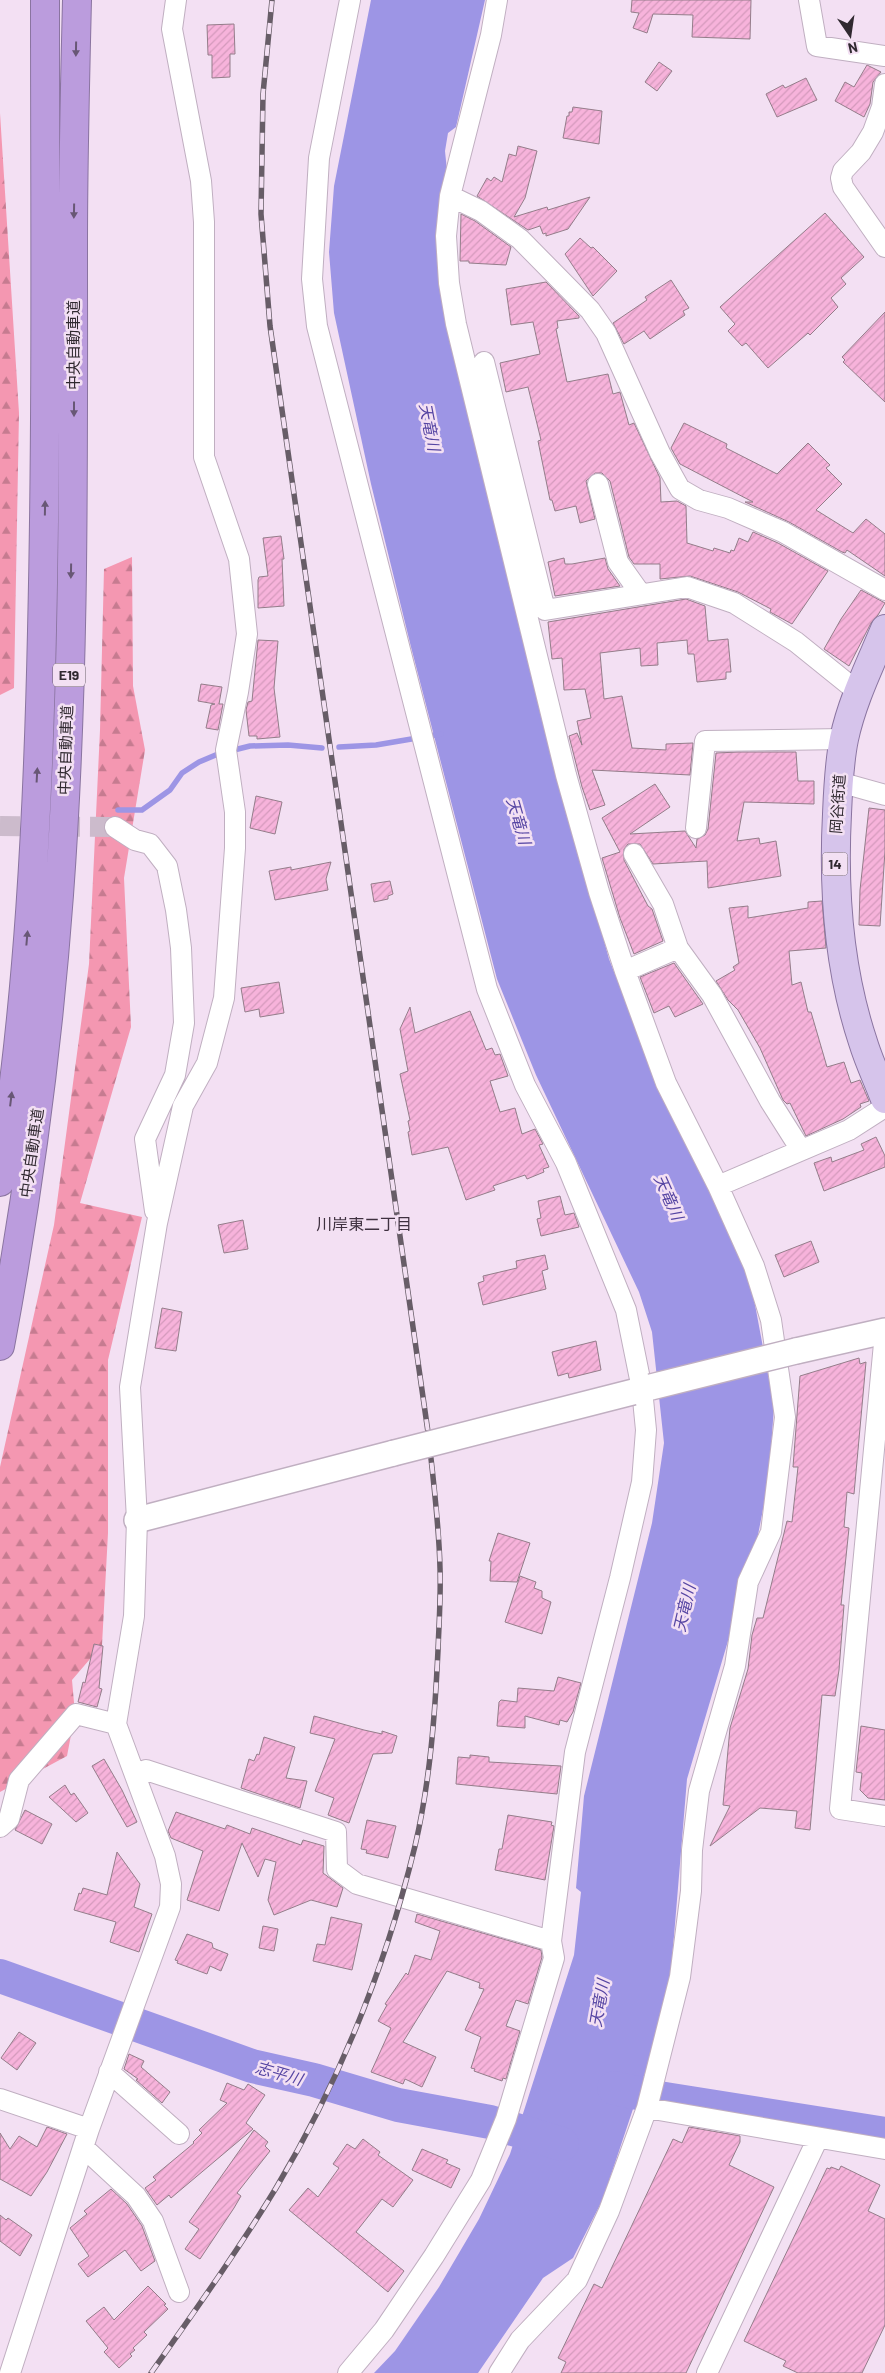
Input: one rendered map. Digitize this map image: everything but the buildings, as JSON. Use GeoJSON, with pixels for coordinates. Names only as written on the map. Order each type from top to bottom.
{"type":"FeatureCollection","features":[{"type":"Feature","properties":{"kind":"highway","name":"中央自動車道"},"geometry":{"type":"LineString","coordinates":[[0,1182],[19,1035],[31,889],[40,724],[46,434],[45,0]]}},
{"type":"Feature","properties":{"kind":"highway","name":"中央自動車道"},"geometry":{"type":"LineString","coordinates":[[0,1346],[34,1142],[47,1038],[59,894],[68,724],[74,440],[73,243],[76,0]]}},
{"type":"Feature","properties":{"kind":"main road","name":"岡谷街道"},"geometry":{"type":"LineString","coordinates":[[885,629],[858,692],[844,739],[839,782],[834,868],[840,938],[851,998],[863,1042],[885,1099]]}},
{"type":"Feature","properties":{"kind":"street"},"geometry":{"type":"LineString","coordinates":[[10,2373],[86,2138],[170,1907],[171,1884],[165,1856],[116,1724],[134,1616],[137,1520],[130,1387],[157,1223],[183,1106],[207,1063],[224,998],[235,821],[226,750],[247,634],[239,559],[204,457],[204,222],[201,182],[172,29],[176,0]]}},
{"type":"Feature","properties":{"kind":"street"},"geometry":{"type":"LineString","coordinates":[[348,2373],[384,2330],[434,2256],[482,2180],[503,2128],[554,1958],[551,1941],[575,1752],[620,1578],[642,1482],[646,1430],[642,1389],[626,1310],[566,1163],[525,1085],[487,989],[317,326],[312,279],[320,158],[350,0]]}},
{"type":"Feature","properties":{"kind":"street"},"geometry":{"type":"LineString","coordinates":[[497,0],[491,35],[450,196],[446,236],[448,283],[456,324],[566,775],[599,892],[625,971],[666,1083],[718,1186],[754,1266],[771,1320],[785,1417],[772,1532],[748,1582],[735,1666],[699,1791],[692,1850],[692,1891],[680,1977],[647,2108],[609,2210],[578,2280],[520,2340],[500,2373]]}},
{"type":"Feature","properties":{"kind":"street"},"geometry":{"type":"LineString","coordinates":[[809,0],[817,46],[885,56]]}},
{"type":"Feature","properties":{"kind":"street"},"geometry":{"type":"LineString","coordinates":[[885,84],[882,107],[873,132],[861,152],[843,170],[841,178],[843,187],[885,247]]}},
{"type":"Feature","properties":{"kind":"street"},"geometry":{"type":"LineString","coordinates":[[450,196],[481,211],[520,238],[590,310],[606,333],[660,453],[680,489],[699,500],[728,508],[783,532],[885,590]]}},
{"type":"Feature","properties":{"kind":"street"},"geometry":{"type":"LineString","coordinates":[[484,362],[545,610],[640,593],[687,587],[734,603],[796,642],[858,692]]}},
{"type":"Feature","properties":{"kind":"street"},"geometry":{"type":"LineString","coordinates":[[598,484],[618,562],[640,593]]}},
{"type":"Feature","properties":{"kind":"street"},"geometry":{"type":"LineString","coordinates":[[696,828],[705,741],[844,739]]}},
{"type":"Feature","properties":{"kind":"street"},"geometry":{"type":"LineString","coordinates":[[839,782],[885,794]]}},
{"type":"Feature","properties":{"kind":"street"},"geometry":{"type":"LineString","coordinates":[[115,827],[135,840],[150,844],[167,866],[181,948],[184,1024],[175,1076],[145,1139],[157,1223]]}},
{"type":"Feature","properties":{"kind":"street"},"geometry":{"type":"LineString","coordinates":[[634,854],[663,904],[678,948],[712,995],[770,1101],[801,1150]]}},
{"type":"Feature","properties":{"kind":"street"},"geometry":{"type":"LineString","coordinates":[[625,971],[678,948]]}},
{"type":"Feature","properties":{"kind":"street"},"geometry":{"type":"LineString","coordinates":[[718,1186],[849,1130],[885,1107]]}},
{"type":"Feature","properties":{"kind":"street"},"geometry":{"type":"LineString","coordinates":[[137,1520],[642,1389],[796,1351],[885,1332],[840,1810],[885,1816]]}},
{"type":"Feature","properties":{"kind":"street"},"geometry":{"type":"LineString","coordinates":[[0,1828],[9,1819],[19,1780],[76,1714],[116,1724]]}},
{"type":"Feature","properties":{"kind":"street"},"geometry":{"type":"LineString","coordinates":[[136,1774],[146,1770],[336,1832],[337,1869],[358,1884],[551,1941]]}},
{"type":"Feature","properties":{"kind":"street"},"geometry":{"type":"LineString","coordinates":[[109,2072],[179,2134]]}},
{"type":"Feature","properties":{"kind":"street"},"geometry":{"type":"LineString","coordinates":[[0,2099],[86,2138],[136,2196],[153,2221],[179,2292]]}},
{"type":"Feature","properties":{"kind":"street"},"geometry":{"type":"LineString","coordinates":[[647,2108],[885,2149]]}},
{"type":"Feature","properties":{"kind":"street"},"geometry":{"type":"LineString","coordinates":[[707,2373],[818,2138]]}},
{"type":"Feature","properties":{"kind":"green space"},"geometry":{"type":"Polygon","coordinates":[[[0,113],[19,413],[14,688],[0,695],[0,113]]]}},
{"type":"Feature","properties":{"kind":"green space"},"geometry":{"type":"Polygon","coordinates":[[[132,557],[133,686],[145,750],[124,878],[131,1027],[80,1203],[142,1217],[108,1360],[108,1533],[102,1645],[72,1680],[75,1714],[67,1756],[0,1792],[0,1467],[54,1225],[89,964],[100,730],[104,569],[132,557]]]}},
{"type":"Feature","properties":{"kind":"water","name":"天竜川"},"geometry":{"type":"Polygon","coordinates":[[[371,0],[485,0],[456,127],[448,133],[445,151],[447,171],[439,230],[481,456],[519,625],[609,959],[654,1072],[741,1257],[753,1294],[774,1406],[769,1479],[755,1550],[687,1779],[670,1980],[661,2025],[603,2199],[573,2258],[543,2278],[478,2373],[374,2373],[395,2351],[439,2287],[479,2219],[510,2154],[574,1955],[581,1892],[576,1888],[584,1796],[652,1523],[664,1443],[652,1332],[639,1292],[536,1075],[497,979],[371,484],[334,313],[329,252],[334,186],[371,0]]]}},
{"type":"Feature","properties":{"kind":"waterway"},"geometry":{"type":"LineString","coordinates":[[339,747],[376,745],[441,734]]}},
{"type":"Feature","properties":{"kind":"waterway"},"geometry":{"type":"LineString","coordinates":[[118,810],[142,810],[170,790],[182,773],[199,762],[218,754],[250,746],[288,745],[322,748]]}},
{"type":"Feature","properties":{"kind":"waterway","name":"志平川"},"geometry":{"type":"LineString","coordinates":[[0,1976],[252,2066],[314,2080],[398,2105],[490,2122],[562,2144]]}},
{"type":"Feature","properties":{"kind":"waterway"},"geometry":{"type":"LineString","coordinates":[[614,2088],[665,2099],[885,2134]]}},
{"type":"Feature","properties":{"kind":"tunnel"},"geometry":{"type":"LineString","coordinates":[[0,826],[115,827]]}},
{"type":"Feature","properties":{"kind":"railway"},"geometry":{"type":"LineString","coordinates":[[151,2373],[231,2259],[276,2188],[320,2107],[358,2022],[390,1935],[415,1846],[428,1773],[437,1674],[440,1599],[439,1551],[436,1500],[428,1432],[270,326],[261,214],[263,94],[272,0]]}},
{"type":"Feature","properties":{"kind":"district","name":"川岸東二丁目"},"geometry":{"type":"Point","coordinates":[364,1224]}}]}
